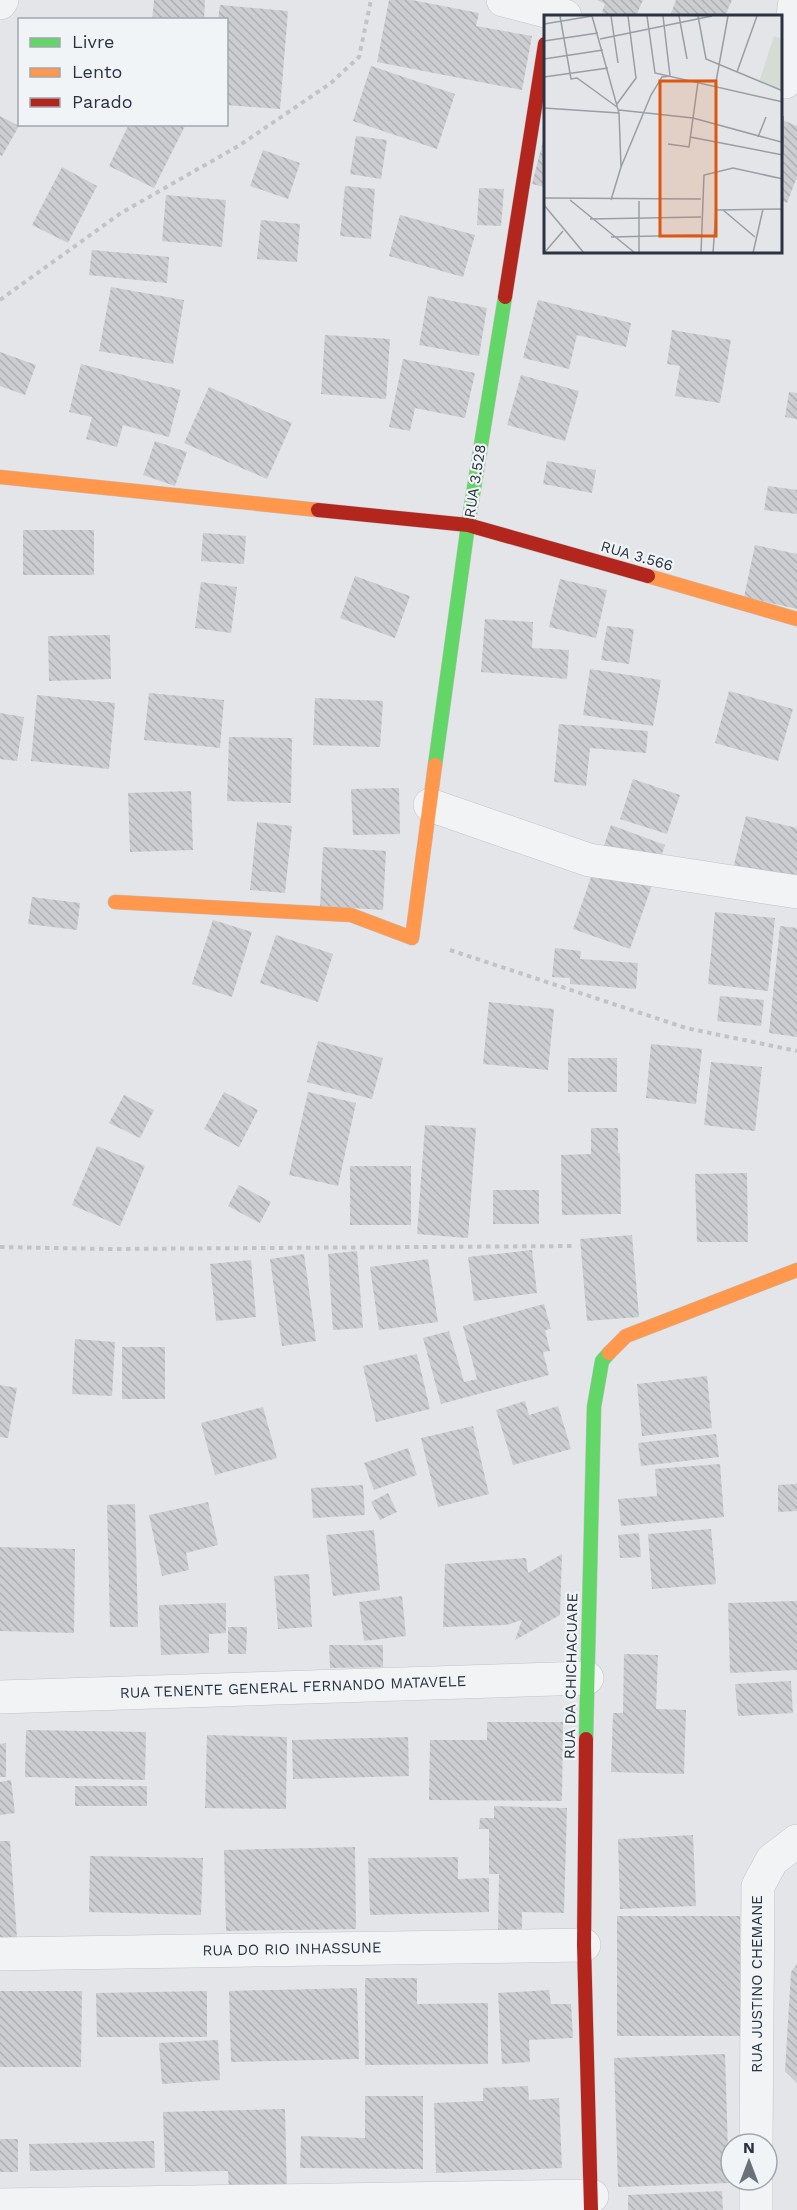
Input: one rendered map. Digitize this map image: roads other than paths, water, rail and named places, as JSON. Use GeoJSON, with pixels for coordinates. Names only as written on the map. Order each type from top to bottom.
{"type":"FeatureCollection","features":[{"type":"Feature","properties":{"kind":"street"},"geometry":{"type":"LineString","coordinates":[[503,0],[555,15]]}},
{"type":"Feature","properties":{"kind":"street"},"geometry":{"type":"LineString","coordinates":[[788,82],[795,0]]}},
{"type":"Feature","properties":{"kind":"street","name":"RUA 3.528"},"geometry":{"type":"LineString","coordinates":[[0,477],[468,525],[544,50]]}},
{"type":"Feature","properties":{"kind":"street"},"geometry":{"type":"LineString","coordinates":[[115,902],[351,915],[412,938],[468,525]]}},
{"type":"Feature","properties":{"kind":"street","name":"RUA 3.566"},"geometry":{"type":"LineString","coordinates":[[468,525],[797,619]]}},
{"type":"Feature","properties":{"kind":"street"},"geometry":{"type":"LineString","coordinates":[[430,805],[589,860],[797,892]]}},
{"type":"Feature","properties":{"kind":"street","name":"RUA DA CHICHACUARE"},"geometry":{"type":"LineString","coordinates":[[592,2203],[584,1946],[587,1678],[594,1407],[602,1361],[626,1336],[797,1270]]}},
{"type":"Feature","properties":{"kind":"street","name":"RUA TENENTE GENERAL FERNANDO MATAVELE"},"geometry":{"type":"LineString","coordinates":[[0,1697],[587,1678]]}},
{"type":"Feature","properties":{"kind":"street","name":"RUA JUSTINO CHEMANE"},"geometry":{"type":"LineString","coordinates":[[756,2132],[758,1886],[772,1860],[797,1841]]}},
{"type":"Feature","properties":{"kind":"street","name":"RUA DO RIO INHASSUNE"},"geometry":{"type":"LineString","coordinates":[[0,1953],[584,1946]]}},
{"type":"Feature","properties":{"kind":"street"},"geometry":{"type":"LineString","coordinates":[[756,2192],[756,2210]]}},
{"type":"Feature","properties":{"kind":"street"},"geometry":{"type":"LineString","coordinates":[[0,2205],[592,2203]]}}]}
